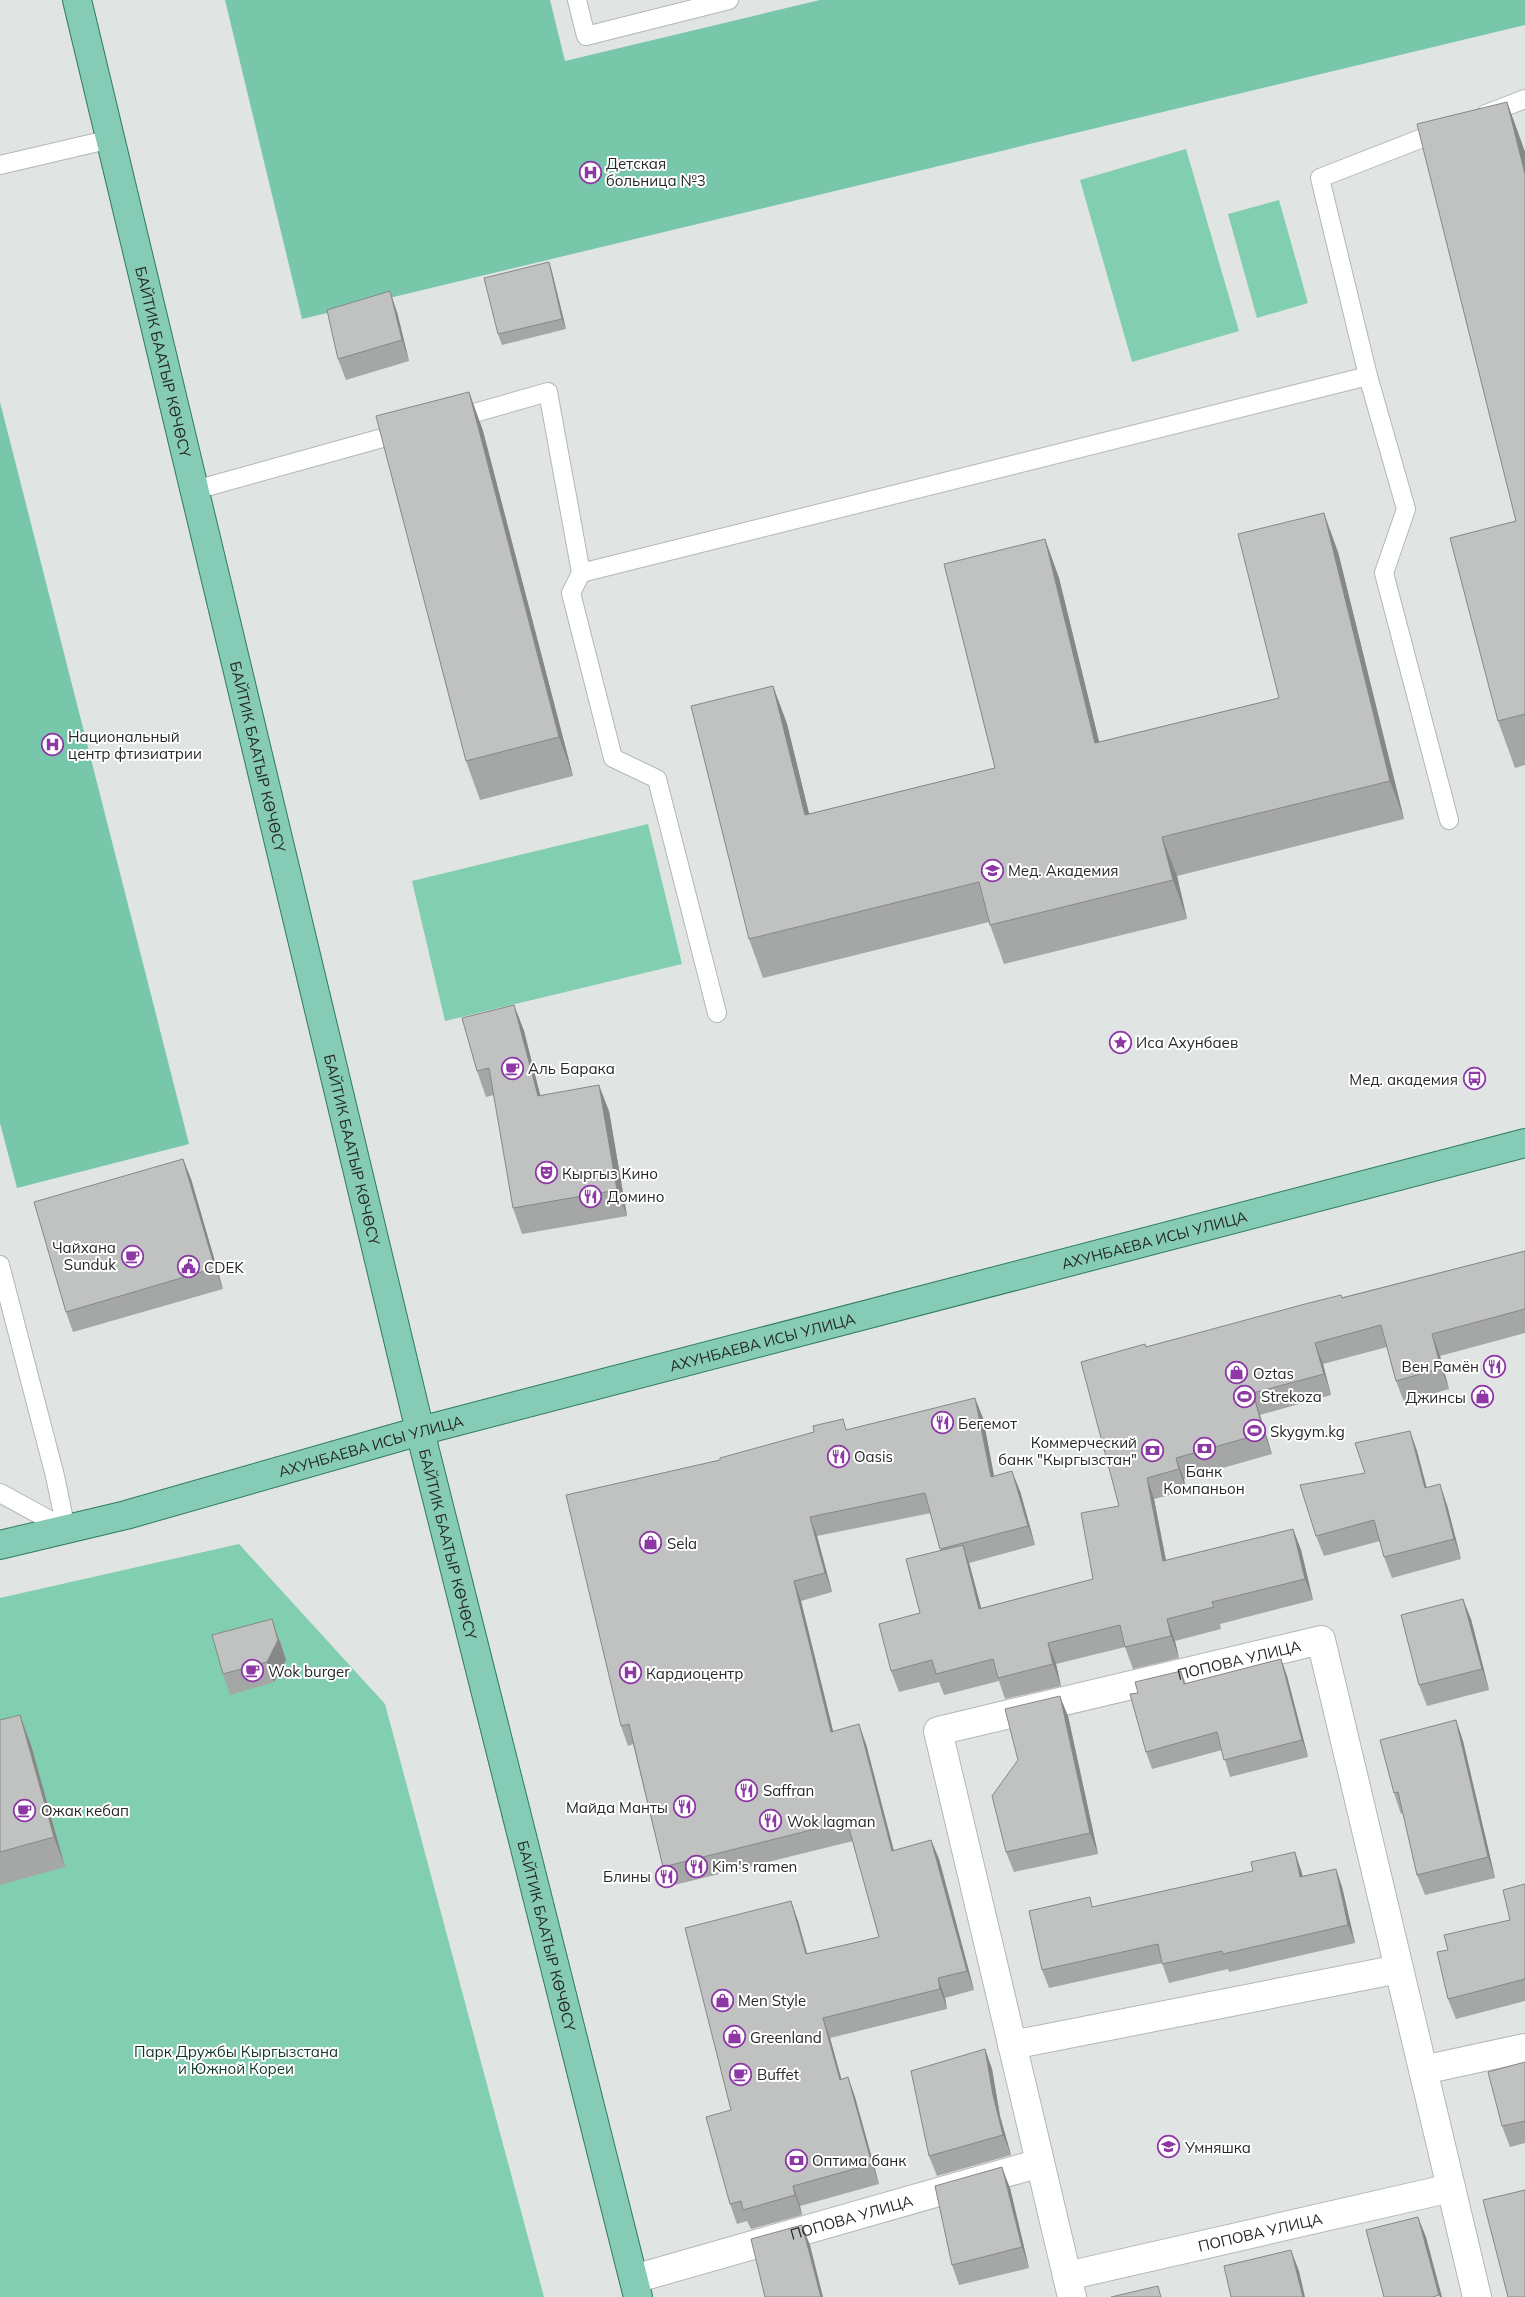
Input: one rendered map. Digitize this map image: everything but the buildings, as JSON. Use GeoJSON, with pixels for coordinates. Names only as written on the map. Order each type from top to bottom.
{"type":"FeatureCollection","features":[{"type":"Feature","properties":{"kind":"main road","name":"БАЙТИК БААТЫР КӨЧӨСҮ"},"geometry":{"type":"LineString","coordinates":[[77,0],[420,1431],[636,2288]]}},
{"type":"Feature","properties":{"kind":"main road","name":"АХУНБАЕВА ИСЫ УЛИЦА"},"geometry":{"type":"LineString","coordinates":[[0,1545],[126,1514],[420,1431],[1525,1143]]}},
{"type":"Feature","properties":{"kind":"street","name":"ПОПОВА УЛИЦА"},"geometry":{"type":"LineString","coordinates":[[1450,2188],[1070,2286],[938,1731],[1320,1640],[1476,2297]]}},
{"type":"Feature","properties":{"kind":"street"},"geometry":{"type":"LineString","coordinates":[[1012,2045],[1399,1970]]}},
{"type":"Feature","properties":{"kind":"street"},"geometry":{"type":"LineString","coordinates":[[1422,2070],[1525,2048]]}},
{"type":"Feature","properties":{"kind":"street","name":"ПОПОВА УЛИЦА"},"geometry":{"type":"LineString","coordinates":[[636,2288],[1040,2163]]}},
{"type":"Feature","properties":{"kind":"lane"},"geometry":{"type":"LineString","coordinates":[[577,0],[586,36],[729,0]]}},
{"type":"Feature","properties":{"kind":"lane"},"geometry":{"type":"LineString","coordinates":[[1449,820],[1384,573],[1406,509],[1368,376],[1320,178],[1525,98]]}},
{"type":"Feature","properties":{"kind":"lane"},"geometry":{"type":"LineString","coordinates":[[0,165],[110,139]]}},
{"type":"Feature","properties":{"kind":"lane"},"geometry":{"type":"LineString","coordinates":[[581,573],[1368,376]]}},
{"type":"Feature","properties":{"kind":"lane"},"geometry":{"type":"LineString","coordinates":[[195,490],[548,392],[581,573],[571,593],[613,758],[657,779],[717,1013]]}},
{"type":"Feature","properties":{"kind":"lane"},"geometry":{"type":"LineString","coordinates":[[0,1266],[55,1476],[66,1529]]}},
{"type":"Feature","properties":{"kind":"lane"},"geometry":{"type":"LineString","coordinates":[[0,1493],[66,1529]]}},
{"type":"Feature","properties":{"kind":"green space","name":"Детская больница №3"},"geometry":{"type":"Polygon","coordinates":[[[225,0],[550,0],[565,61],[820,0],[1525,0],[1525,25],[302,319],[225,0]]]}},
{"type":"Feature","properties":{"kind":"green space"},"geometry":{"type":"Polygon","coordinates":[[[1186,149],[1239,331],[1132,362],[1080,180],[1186,149]]]}},
{"type":"Feature","properties":{"kind":"green space"},"geometry":{"type":"Polygon","coordinates":[[[1279,200],[1308,303],[1257,318],[1228,214],[1279,200]]]}},
{"type":"Feature","properties":{"kind":"green space","name":"Национальный центр фтизиатрии"},"geometry":{"type":"Polygon","coordinates":[[[0,402],[189,1144],[17,1188],[0,1123],[0,402]]]}},
{"type":"Feature","properties":{"kind":"green space"},"geometry":{"type":"Polygon","coordinates":[[[648,824],[682,964],[445,1021],[412,881],[648,824]]]}},
{"type":"Feature","properties":{"kind":"green space","name":"Парк Дружбы Кыргызстана и Южной Кореи"},"geometry":{"type":"Polygon","coordinates":[[[239,1544],[385,1704],[544,2297],[0,2297],[0,1598],[239,1544]]]}},
{"type":"Feature","properties":{"kind":"place","name":"Детская больница №3"},"geometry":{"type":"Point","coordinates":[590,172]}},
{"type":"Feature","properties":{"kind":"place","name":"Национальный центр фтизиатрии"},"geometry":{"type":"Point","coordinates":[52,745]}},
{"type":"Feature","properties":{"kind":"place","name":"Мед. Академия"},"geometry":{"type":"Point","coordinates":[992,870]}},
{"type":"Feature","properties":{"kind":"place","name":"Иса Ахунбаев"},"geometry":{"type":"Point","coordinates":[1120,1042]}},
{"type":"Feature","properties":{"kind":"place","name":"Аль Барака"},"geometry":{"type":"Point","coordinates":[512,1068]}},
{"type":"Feature","properties":{"kind":"place","name":"Мед. академия"},"geometry":{"type":"Point","coordinates":[1474,1079]}},
{"type":"Feature","properties":{"kind":"place","name":"Кыргыз Кино"},"geometry":{"type":"Point","coordinates":[546,1173]}},
{"type":"Feature","properties":{"kind":"place","name":"Домино"},"geometry":{"type":"Point","coordinates":[591,1196]}},
{"type":"Feature","properties":{"kind":"place","name":"Чайхана Sunduk"},"geometry":{"type":"Point","coordinates":[132,1256]}},
{"type":"Feature","properties":{"kind":"place","name":"CDEK"},"geometry":{"type":"Point","coordinates":[188,1267]}},
{"type":"Feature","properties":{"kind":"place","name":"Вен Рамён"},"geometry":{"type":"Point","coordinates":[1495,1366]}},
{"type":"Feature","properties":{"kind":"place","name":"Oztas"},"geometry":{"type":"Point","coordinates":[1237,1373]}},
{"type":"Feature","properties":{"kind":"place","name":"Strekoza"},"geometry":{"type":"Point","coordinates":[1245,1396]}},
{"type":"Feature","properties":{"kind":"place","name":"Джинсы"},"geometry":{"type":"Point","coordinates":[1482,1397]}},
{"type":"Feature","properties":{"kind":"place","name":"Бегемот"},"geometry":{"type":"Point","coordinates":[942,1423]}},
{"type":"Feature","properties":{"kind":"place","name":"Skygym.kg"},"geometry":{"type":"Point","coordinates":[1254,1431]}},
{"type":"Feature","properties":{"kind":"place","name":"Банк Компаньон"},"geometry":{"type":"Point","coordinates":[1204,1448]}},
{"type":"Feature","properties":{"kind":"place","name":"Коммерческий банк \"Кыргызстан\""},"geometry":{"type":"Point","coordinates":[1153,1451]}},
{"type":"Feature","properties":{"kind":"place","name":"Oasis"},"geometry":{"type":"Point","coordinates":[838,1456]}},
{"type":"Feature","properties":{"kind":"place","name":"Sela"},"geometry":{"type":"Point","coordinates":[651,1543]}},
{"type":"Feature","properties":{"kind":"place","name":"Wok burger"},"geometry":{"type":"Point","coordinates":[252,1671]}},
{"type":"Feature","properties":{"kind":"place","name":"Кардиоцентр"},"geometry":{"type":"Point","coordinates":[630,1673]}},
{"type":"Feature","properties":{"kind":"place","name":"Saffran"},"geometry":{"type":"Point","coordinates":[747,1790]}},
{"type":"Feature","properties":{"kind":"place","name":"Майда Манты"},"geometry":{"type":"Point","coordinates":[684,1807]}},
{"type":"Feature","properties":{"kind":"place","name":"Ожак кебап"},"geometry":{"type":"Point","coordinates":[25,1810]}},
{"type":"Feature","properties":{"kind":"place","name":"Wok lagman"},"geometry":{"type":"Point","coordinates":[771,1821]}},
{"type":"Feature","properties":{"kind":"place","name":"Kim's ramen"},"geometry":{"type":"Point","coordinates":[696,1866]}},
{"type":"Feature","properties":{"kind":"place","name":"Блины"},"geometry":{"type":"Point","coordinates":[667,1876]}},
{"type":"Feature","properties":{"kind":"place","name":"Men Style"},"geometry":{"type":"Point","coordinates":[722,2000]}},
{"type":"Feature","properties":{"kind":"place","name":"Greenland"},"geometry":{"type":"Point","coordinates":[734,2037]}},
{"type":"Feature","properties":{"kind":"place","name":"Buffet"},"geometry":{"type":"Point","coordinates":[741,2074]}},
{"type":"Feature","properties":{"kind":"place","name":"Умняшка"},"geometry":{"type":"Point","coordinates":[1169,2147]}},
{"type":"Feature","properties":{"kind":"place","name":"Оптима банк"},"geometry":{"type":"Point","coordinates":[796,2160]}}]}
